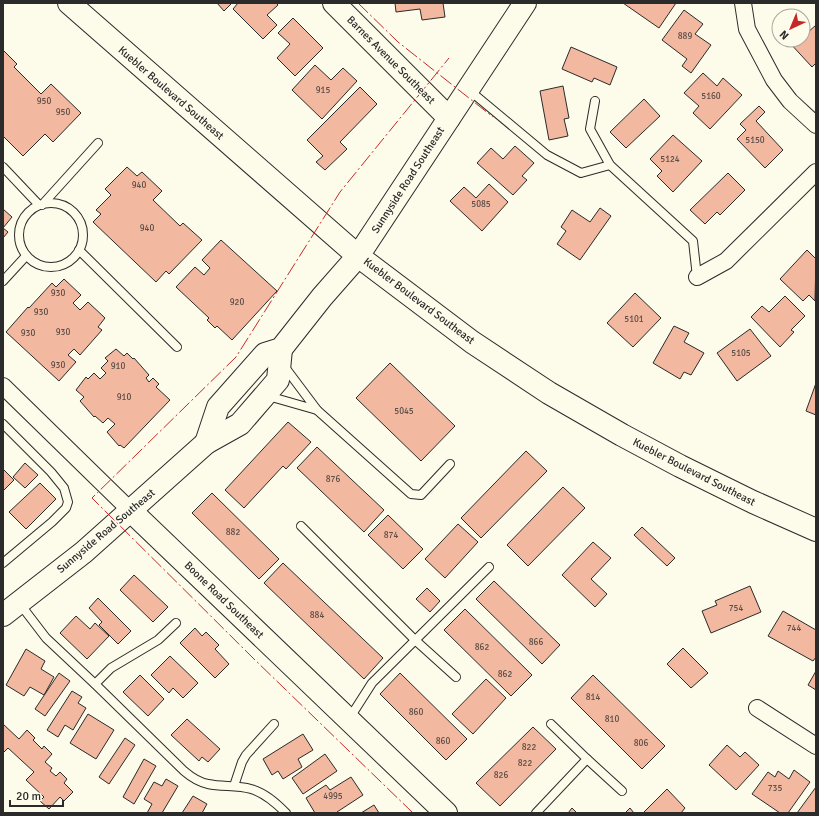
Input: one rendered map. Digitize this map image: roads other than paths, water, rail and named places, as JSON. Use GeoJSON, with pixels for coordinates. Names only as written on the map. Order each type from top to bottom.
{"type":"FeatureCollection","features":[{"type":"Feature","properties":{"kind":"main road","name":"Kuebler Boulevard Southeast"},"geometry":{"type":"LineString","coordinates":[[69,3],[358,256],[472,342],[549,393],[622,435],[753,502],[816,530]]}},
{"type":"Feature","properties":{"kind":"main road","name":"Barnes Avenue Southeast"},"geometry":{"type":"LineString","coordinates":[[334,3],[449,118]]}},
{"type":"Feature","properties":{"kind":"main road","name":"Sunnyside Road Southeast"},"geometry":{"type":"LineString","coordinates":[[11,609],[84,552],[206,443],[240,424],[278,380],[280,355],[322,297],[358,256],[526,3]]}},
{"type":"Feature","properties":{"kind":"main road","name":"Sunnyside Road Southeast"},"geometry":{"type":"LineString","coordinates":[[206,443],[218,407],[265,354],[280,355]]}},
{"type":"Feature","properties":{"kind":"main road","name":"Boone Road Southeast"},"geometry":{"type":"LineString","coordinates":[[131,511],[446,813]]}},
{"type":"Feature","properties":{"kind":"street"},"geometry":{"type":"LineString","coordinates":[[743,3],[747,29],[774,80],[790,101],[816,125]]}},
{"type":"Feature","properties":{"kind":"street"},"geometry":{"type":"LineString","coordinates":[[697,277],[726,261],[816,172]]}},
{"type":"Feature","properties":{"kind":"street","name":"Boone Road Southeast"},"geometry":{"type":"LineString","coordinates":[[3,386],[131,511]]}},
{"type":"Feature","properties":{"kind":"street"},"geometry":{"type":"LineString","coordinates":[[757,708],[816,746]]}},
{"type":"Feature","properties":{"kind":"lane"},"geometry":{"type":"LineString","coordinates":[[469,90],[547,155],[574,170],[580,173],[610,165]]}},
{"type":"Feature","properties":{"kind":"lane"},"geometry":{"type":"LineString","coordinates":[[595,101],[590,129],[610,165],[693,241],[697,277]]}},
{"type":"Feature","properties":{"kind":"lane"},"geometry":{"type":"LineString","coordinates":[[41,205],[98,143]]}},
{"type":"Feature","properties":{"kind":"lane"},"geometry":{"type":"LineString","coordinates":[[3,167],[41,205]]}},
{"type":"Feature","properties":{"kind":"lane"},"geometry":{"type":"LineString","coordinates":[[50,203],[61,205],[71,210],[78,218],[82,229],[83,240],[79,250],[72,259],[63,265],[53,268],[43,267],[34,263],[26,256],[21,248],[19,228],[23,218],[30,211],[41,205],[50,203]]}},
{"type":"Feature","properties":{"kind":"lane"},"geometry":{"type":"LineString","coordinates":[[79,250],[177,347]]}},
{"type":"Feature","properties":{"kind":"lane"},"geometry":{"type":"LineString","coordinates":[[3,281],[26,256]]}},
{"type":"Feature","properties":{"kind":"lane"},"geometry":{"type":"LineString","coordinates":[[280,355],[317,410],[411,494],[421,494],[450,464]]}},
{"type":"Feature","properties":{"kind":"lane"},"geometry":{"type":"LineString","coordinates":[[265,395],[317,410]]}},
{"type":"Feature","properties":{"kind":"lane"},"geometry":{"type":"LineString","coordinates":[[3,424],[55,476],[64,488],[68,502],[66,508],[56,519],[3,563]]}},
{"type":"Feature","properties":{"kind":"lane"},"geometry":{"type":"LineString","coordinates":[[301,526],[415,640],[456,677]]}},
{"type":"Feature","properties":{"kind":"lane"},"geometry":{"type":"LineString","coordinates":[[348,720],[372,683],[489,566]]}},
{"type":"Feature","properties":{"kind":"lane"},"geometry":{"type":"LineString","coordinates":[[11,609],[46,638],[193,778],[208,784],[251,789],[266,795],[286,813]]}},
{"type":"Feature","properties":{"kind":"lane"},"geometry":{"type":"LineString","coordinates":[[95,684],[111,668],[158,640],[176,623]]}},
{"type":"Feature","properties":{"kind":"lane"},"geometry":{"type":"LineString","coordinates":[[234,786],[242,762],[246,755],[274,724]]}},
{"type":"Feature","properties":{"kind":"lane"},"geometry":{"type":"LineString","coordinates":[[551,724],[622,791]]}},
{"type":"Feature","properties":{"kind":"lane"},"geometry":{"type":"LineString","coordinates":[[536,813],[588,759]]}}]}
